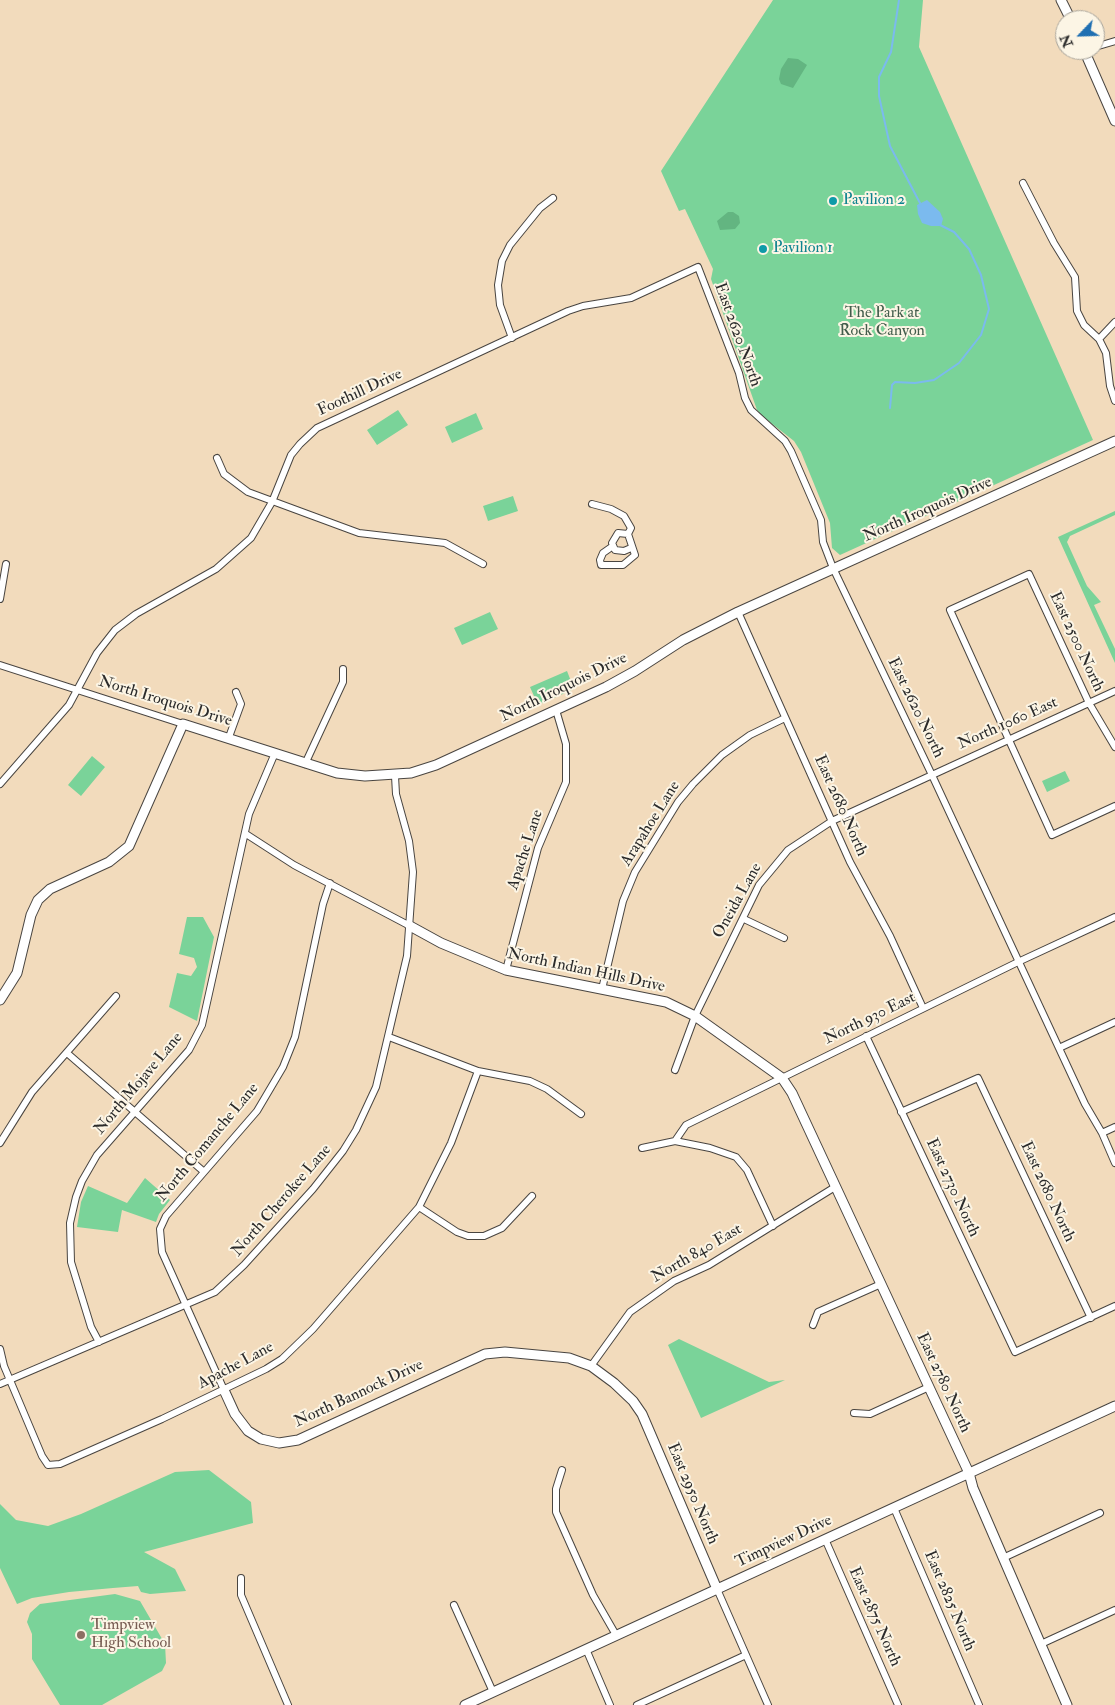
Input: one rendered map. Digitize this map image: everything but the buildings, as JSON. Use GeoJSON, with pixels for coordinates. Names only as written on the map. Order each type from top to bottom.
{"type":"FeatureCollection","features":[{"type":"Feature","properties":{"kind":"street"},"geometry":{"type":"LineString","coordinates":[[1089,60],[1115,121]]}},
{"type":"Feature","properties":{"kind":"street"},"geometry":{"type":"LineString","coordinates":[[1022,182],[1054,243],[1075,277],[1077,311],[1084,325],[1099,339],[1106,353],[1110,386],[1115,401]]}},
{"type":"Feature","properties":{"kind":"street"},"geometry":{"type":"LineString","coordinates":[[512,338],[500,305],[498,285],[502,261],[510,244],[540,208],[553,198]]}},
{"type":"Feature","properties":{"kind":"street","name":"Foothill Drive"},"geometry":{"type":"LineString","coordinates":[[0,784],[69,705],[97,653],[115,630],[136,614],[229,560],[258,529],[272,502],[291,456],[300,444],[317,428],[568,311],[583,306],[631,298],[698,267]]}},
{"type":"Feature","properties":{"kind":"street","name":"East 2620 North"},"geometry":{"type":"LineString","coordinates":[[698,267],[739,374],[745,398],[751,410],[785,440],[791,451],[821,520],[823,542],[833,568],[931,773],[1084,1104],[1102,1133],[1115,1162]]}},
{"type":"Feature","properties":{"kind":"street"},"geometry":{"type":"LineString","coordinates":[[1099,339],[1115,322]]}},
{"type":"Feature","properties":{"kind":"street","name":"North Iroquois Drive"},"geometry":{"type":"LineString","coordinates":[[0,665],[337,773],[365,776],[411,774],[436,765],[606,687],[683,640],[738,612],[1115,441]]}},
{"type":"Feature","properties":{"kind":"street"},"geometry":{"type":"LineString","coordinates":[[217,458],[224,474],[248,492],[272,502],[359,533],[445,543],[483,564]]}},
{"type":"Feature","properties":{"kind":"street"},"geometry":{"type":"LineString","coordinates":[[592,504],[611,509],[624,516],[631,528],[628,534]]}},
{"type":"Feature","properties":{"kind":"street"},"geometry":{"type":"LineString","coordinates":[[628,534],[618,533],[613,538],[613,546],[618,551],[631,548]]}},
{"type":"Feature","properties":{"kind":"street"},"geometry":{"type":"LineString","coordinates":[[613,546],[601,556],[601,565],[627,563],[635,555],[631,548],[632,541],[628,534]]}},
{"type":"Feature","properties":{"kind":"street"},"geometry":{"type":"LineString","coordinates":[[0,599],[6,564]]}},
{"type":"Feature","properties":{"kind":"street","name":"East 2500 North"},"geometry":{"type":"LineString","coordinates":[[1008,739],[950,610],[1029,574],[1089,703],[1115,747]]}},
{"type":"Feature","properties":{"kind":"street","name":"East 2680 North"},"geometry":{"type":"LineString","coordinates":[[738,612],[832,821],[923,1008]]}},
{"type":"Feature","properties":{"kind":"street"},"geometry":{"type":"LineString","coordinates":[[305,764],[342,682],[343,669]]}},
{"type":"Feature","properties":{"kind":"street","name":"North 1060 East"},"geometry":{"type":"LineString","coordinates":[[832,821],[931,773],[1115,691]]}},
{"type":"Feature","properties":{"kind":"street"},"geometry":{"type":"LineString","coordinates":[[229,737],[241,704],[236,692]]}},
{"type":"Feature","properties":{"kind":"street","name":"Apache Lane"},"geometry":{"type":"LineString","coordinates":[[506,970],[538,848],[566,782],[566,744],[562,725],[556,710]]}},
{"type":"Feature","properties":{"kind":"street","name":"Arapahoe Lane"},"geometry":{"type":"LineString","coordinates":[[602,989],[623,901],[635,872],[672,810],[692,784],[722,755],[750,735],[785,718]]}},
{"type":"Feature","properties":{"kind":"street"},"geometry":{"type":"LineString","coordinates":[[0,1000],[16,973],[30,915],[38,900],[50,889],[117,857],[129,846],[182,724]]}},
{"type":"Feature","properties":{"kind":"street"},"geometry":{"type":"LineString","coordinates":[[1008,739],[1052,836],[1115,806]]}},
{"type":"Feature","properties":{"kind":"street","name":"North Mojave Lane"},"geometry":{"type":"LineString","coordinates":[[99,1342],[91,1327],[73,1273],[70,1248],[72,1213],[76,1198],[89,1168],[189,1050],[202,1026],[249,814],[275,753]]}},
{"type":"Feature","properties":{"kind":"street","name":"North Cherokee Lane"},"geometry":{"type":"LineString","coordinates":[[0,1384],[215,1292],[229,1280],[330,1170],[356,1130],[376,1087],[407,956],[413,872],[409,841],[396,794],[395,776]]}},
{"type":"Feature","properties":{"kind":"street","name":"Oneida Lane"},"geometry":{"type":"LineString","coordinates":[[675,1070],[695,1016],[759,885],[776,862],[802,839],[832,821]]}},
{"type":"Feature","properties":{"kind":"street","name":"North Indian Hills Drive"},"geometry":{"type":"LineString","coordinates":[[246,834],[294,865],[441,943],[506,970],[656,999],[695,1016],[782,1078]]}},
{"type":"Feature","properties":{"kind":"street","name":"North Comanche Lane"},"geometry":{"type":"LineString","coordinates":[[186,1304],[162,1252],[160,1229],[166,1216],[203,1170],[257,1111],[283,1067],[295,1037],[323,904],[330,883]]}},
{"type":"Feature","properties":{"kind":"street","name":"North 930 East"},"geometry":{"type":"LineString","coordinates":[[674,1141],[686,1125],[923,1008],[1115,917]]}},
{"type":"Feature","properties":{"kind":"street"},"geometry":{"type":"LineString","coordinates":[[744,919],[784,938]]}},
{"type":"Feature","properties":{"kind":"street"},"geometry":{"type":"LineString","coordinates":[[0,1143],[28,1098],[116,996]]}},
{"type":"Feature","properties":{"kind":"street"},"geometry":{"type":"LineString","coordinates":[[1059,1048],[1115,1022]]}},
{"type":"Feature","properties":{"kind":"street","name":"East 2730 North"},"geometry":{"type":"LineString","coordinates":[[866,1036],[1014,1352],[1091,1318]]}},
{"type":"Feature","properties":{"kind":"street"},"geometry":{"type":"LineString","coordinates":[[389,1037],[478,1071],[530,1081],[547,1090],[581,1114]]}},
{"type":"Feature","properties":{"kind":"street"},"geometry":{"type":"LineString","coordinates":[[67,1053],[134,1113],[203,1170]]}},
{"type":"Feature","properties":{"kind":"street","name":"Apache Lane"},"geometry":{"type":"LineString","coordinates":[[11,1380],[42,1456],[48,1465],[60,1464],[266,1369],[297,1345],[313,1329],[419,1207],[451,1143],[478,1071]]}},
{"type":"Feature","properties":{"kind":"street","name":"East 2780 North"},"geometry":{"type":"LineString","coordinates":[[782,1078],[792,1093],[969,1473],[1003,1558],[1067,1705]]}},
{"type":"Feature","properties":{"kind":"street","name":"East 2680 North"},"geometry":{"type":"LineString","coordinates":[[901,1112],[978,1078],[1091,1318]]}},
{"type":"Feature","properties":{"kind":"street"},"geometry":{"type":"LineString","coordinates":[[1102,1133],[1115,1127]]}},
{"type":"Feature","properties":{"kind":"street"},"geometry":{"type":"LineString","coordinates":[[642,1148],[674,1141],[710,1148],[736,1157],[747,1170],[773,1226]]}},
{"type":"Feature","properties":{"kind":"street","name":"North 840 East"},"geometry":{"type":"LineString","coordinates":[[591,1366],[630,1312],[674,1281],[709,1265],[835,1187]]}},
{"type":"Feature","properties":{"kind":"street"},"geometry":{"type":"LineString","coordinates":[[419,1207],[457,1232],[468,1236],[484,1236],[502,1228],[532,1196]]}},
{"type":"Feature","properties":{"kind":"street"},"geometry":{"type":"LineString","coordinates":[[813,1325],[818,1312],[881,1284]]}},
{"type":"Feature","properties":{"kind":"street","name":"North Bannock Drive"},"geometry":{"type":"LineString","coordinates":[[186,1304],[235,1414],[248,1430],[261,1439],[279,1443],[298,1440],[485,1354],[505,1352],[569,1358],[591,1366]]}},
{"type":"Feature","properties":{"kind":"street"},"geometry":{"type":"LineString","coordinates":[[1091,1318],[1115,1306]]}},
{"type":"Feature","properties":{"kind":"street"},"geometry":{"type":"LineString","coordinates":[[0,1348],[11,1380]]}},
{"type":"Feature","properties":{"kind":"street","name":"East 2950 North"},"geometry":{"type":"LineString","coordinates":[[591,1366],[614,1383],[633,1401],[642,1414],[768,1705]]}},
{"type":"Feature","properties":{"kind":"street"},"geometry":{"type":"LineString","coordinates":[[854,1413],[870,1414],[929,1387]]}},
{"type":"Feature","properties":{"kind":"street","name":"Timpview Drive"},"geometry":{"type":"LineString","coordinates":[[465,1705],[1115,1406]]}},
{"type":"Feature","properties":{"kind":"street"},"geometry":{"type":"LineString","coordinates":[[562,1470],[556,1489],[556,1512],[593,1595],[616,1635]]}},
{"type":"Feature","properties":{"kind":"street","name":"East 2825 North"},"geometry":{"type":"LineString","coordinates":[[894,1508],[979,1705]]}},
{"type":"Feature","properties":{"kind":"street"},"geometry":{"type":"LineString","coordinates":[[1003,1558],[1100,1513]]}},
{"type":"Feature","properties":{"kind":"street","name":"East 2875 North"},"geometry":{"type":"LineString","coordinates":[[825,1539],[898,1705]]}},
{"type":"Feature","properties":{"kind":"street"},"geometry":{"type":"LineString","coordinates":[[241,1578],[241,1595],[288,1705]]}},
{"type":"Feature","properties":{"kind":"street"},"geometry":{"type":"LineString","coordinates":[[454,1605],[492,1692]]}},
{"type":"Feature","properties":{"kind":"street"},"geometry":{"type":"LineString","coordinates":[[1041,1644],[1115,1610]]}},
{"type":"Feature","properties":{"kind":"street"},"geometry":{"type":"LineString","coordinates":[[586,1649],[610,1705]]}},
{"type":"Feature","properties":{"kind":"street"},"geometry":{"type":"LineString","coordinates":[[637,1705],[746,1655]]}},
{"type":"Feature","properties":{"kind":"green space","name":"The Park at Rock Canyon"},"geometry":{"type":"Polygon","coordinates":[[[773,0],[923,0],[919,47],[1093,440],[840,555],[832,548],[830,523],[801,452],[794,441],[757,410],[711,279],[713,269],[685,209],[679,211],[661,171],[773,0]]]}},
{"type":"Feature","properties":{"kind":"green space"},"geometry":{"type":"Polygon","coordinates":[[[788,58],[798,59],[807,65],[793,88],[781,84],[779,79],[781,69],[788,58]]]}},
{"type":"Feature","properties":{"kind":"green space"},"geometry":{"type":"Polygon","coordinates":[[[728,212],[733,212],[739,216],[740,223],[735,229],[720,230],[717,221],[728,212]]]}},
{"type":"Feature","properties":{"kind":"green space"},"geometry":{"type":"Polygon","coordinates":[[[398,410],[408,425],[377,445],[367,430],[398,410]]]}},
{"type":"Feature","properties":{"kind":"green space"},"geometry":{"type":"Polygon","coordinates":[[[476,413],[483,429],[452,443],[445,427],[476,413]]]}},
{"type":"Feature","properties":{"kind":"green space"},"geometry":{"type":"Polygon","coordinates":[[[513,496],[518,511],[488,521],[483,506],[513,496]]]}},
{"type":"Feature","properties":{"kind":"green space"},"geometry":{"type":"Polygon","coordinates":[[[1115,511],[1115,515],[1070,536],[1067,542],[1087,586],[1101,602],[1094,605],[1115,649],[1115,663],[1058,537],[1115,511]]]}},
{"type":"Feature","properties":{"kind":"green space"},"geometry":{"type":"Polygon","coordinates":[[[490,612],[498,629],[462,645],[454,628],[490,612]]]}},
{"type":"Feature","properties":{"kind":"green space"},"geometry":{"type":"Polygon","coordinates":[[[567,671],[574,689],[538,705],[530,687],[567,671]]]}},
{"type":"Feature","properties":{"kind":"green space"},"geometry":{"type":"Polygon","coordinates":[[[92,756],[105,767],[81,796],[68,785],[92,756]]]}},
{"type":"Feature","properties":{"kind":"green space"},"geometry":{"type":"Polygon","coordinates":[[[1065,771],[1070,781],[1047,792],[1042,781],[1065,771]]]}},
{"type":"Feature","properties":{"kind":"green space"},"geometry":{"type":"Polygon","coordinates":[[[187,917],[203,917],[214,937],[197,1021],[169,1007],[177,973],[191,976],[197,967],[194,958],[179,954],[187,917]]]}},
{"type":"Feature","properties":{"kind":"green space"},"geometry":{"type":"Polygon","coordinates":[[[145,1178],[170,1200],[159,1214],[156,1222],[122,1210],[118,1232],[77,1227],[81,1202],[88,1186],[127,1203],[145,1178]]]}},
{"type":"Feature","properties":{"kind":"green space"},"geometry":{"type":"Polygon","coordinates":[[[679,1339],[769,1382],[785,1380],[701,1418],[668,1345],[679,1339]]]}},
{"type":"Feature","properties":{"kind":"green space"},"geometry":{"type":"Polygon","coordinates":[[[209,1470],[251,1502],[253,1523],[144,1552],[175,1569],[186,1591],[150,1594],[141,1592],[138,1586],[69,1592],[32,1598],[17,1604],[0,1568],[0,1504],[16,1520],[48,1526],[81,1514],[175,1472],[209,1470]]]}},
{"type":"Feature","properties":{"kind":"green space","name":"Timpview High School"},"geometry":{"type":"Polygon","coordinates":[[[115,1594],[140,1601],[165,1644],[166,1663],[162,1671],[102,1705],[60,1705],[32,1659],[32,1634],[27,1622],[30,1613],[40,1604],[115,1594]]]}},
{"type":"Feature","properties":{"kind":"water"},"geometry":{"type":"Polygon","coordinates":[[[927,200],[940,212],[943,219],[941,226],[931,226],[922,223],[917,205],[927,200]]]}},
{"type":"Feature","properties":{"kind":"waterway"},"geometry":{"type":"LineString","coordinates":[[899,0],[891,52],[879,77],[879,96],[890,146],[921,205]]}},
{"type":"Feature","properties":{"kind":"waterway"},"geometry":{"type":"LineString","coordinates":[[890,408],[892,385],[895,382],[915,383],[934,380],[959,363],[981,335],[989,309],[981,275],[969,249],[954,232],[940,225]]}},
{"type":"Feature","properties":{"kind":"place","name":"Pavilion 2"},"geometry":{"type":"Point","coordinates":[833,201]}},
{"type":"Feature","properties":{"kind":"place","name":"Pavilion 1"},"geometry":{"type":"Point","coordinates":[763,249]}},
{"type":"Feature","properties":{"kind":"place","name":"Timpview High School"},"geometry":{"type":"Point","coordinates":[81,1635]}}]}
